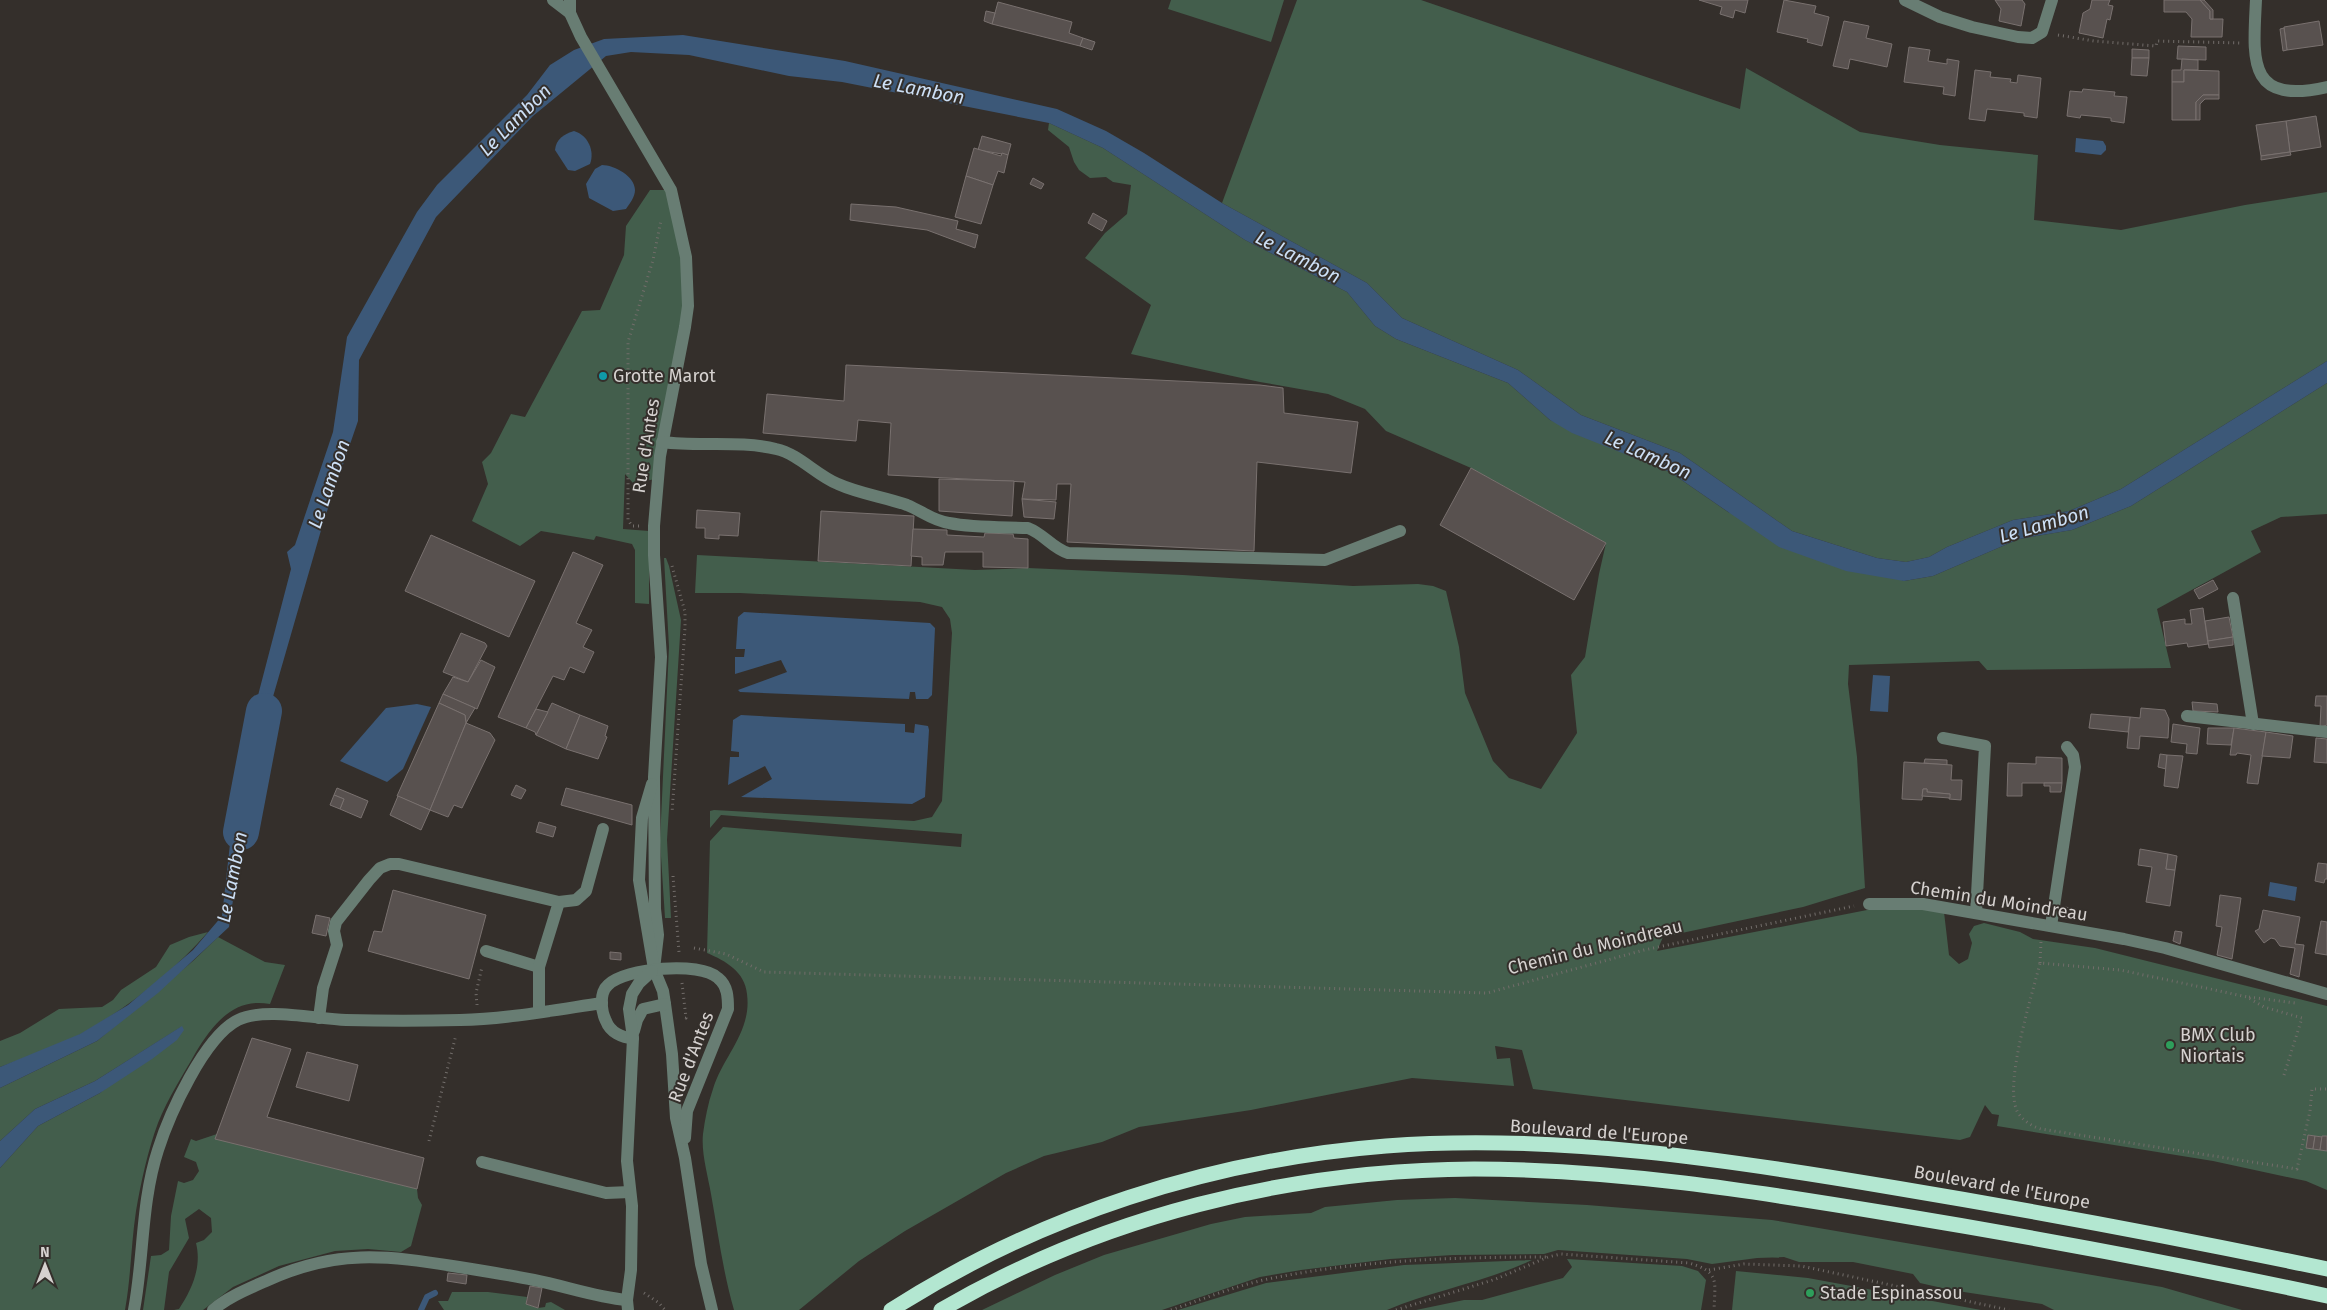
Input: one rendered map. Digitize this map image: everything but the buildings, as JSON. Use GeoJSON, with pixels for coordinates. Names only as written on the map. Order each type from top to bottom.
{"type":"FeatureCollection","features":[{"type":"Feature","properties":{"kind":"highway","name":"Boulevard de l'Europe"},"geometry":{"type":"LineString","coordinates":[[891,1310],[950,1275],[1025,1237],[1145,1192],[1225,1170],[1283,1159],[1387,1146],[1428,1144],[1509,1144],[1590,1148],[1750,1165],[2048,1214],[2327,1269]]}},
{"type":"Feature","properties":{"kind":"highway"},"geometry":{"type":"LineString","coordinates":[[942,1310],[995,1280],[1071,1247],[1109,1232],[1188,1207],[1310,1181],[1391,1172],[1474,1169],[1624,1177],[1722,1188],[1827,1203],[2105,1251],[2327,1296]]}},
{"type":"Feature","properties":{"kind":"street"},"geometry":{"type":"LineString","coordinates":[[553,0],[570,6]]}},
{"type":"Feature","properties":{"kind":"street"},"geometry":{"type":"LineString","coordinates":[[1905,0],[1940,17],[2018,38],[2032,38],[2042,32],[2052,0]]}},
{"type":"Feature","properties":{"kind":"street"},"geometry":{"type":"LineString","coordinates":[[2256,0],[2254,44],[2256,64],[2261,78],[2272,86],[2287,91],[2306,92],[2327,87]]}},
{"type":"Feature","properties":{"kind":"street","name":"Rue d'Antes"},"geometry":{"type":"LineString","coordinates":[[570,6],[581,38],[671,190],[686,256],[688,306],[686,327],[656,479],[654,556],[661,657],[654,777],[642,818],[639,880],[654,970],[666,1004],[676,1118],[712,1310]]}},
{"type":"Feature","properties":{"kind":"street"},"geometry":{"type":"LineString","coordinates":[[662,442],[699,445],[740,444],[778,449],[794,456],[822,477],[841,486],[907,506],[935,520],[951,524],[1028,528],[1039,532],[1056,549],[1068,553],[1325,560],[1400,531]]}},
{"type":"Feature","properties":{"kind":"street"},"geometry":{"type":"LineString","coordinates":[[2233,598],[2253,724]]}},
{"type":"Feature","properties":{"kind":"street"},"geometry":{"type":"LineString","coordinates":[[2187,716],[2327,732]]}},
{"type":"Feature","properties":{"kind":"street"},"geometry":{"type":"LineString","coordinates":[[1942,738],[1985,746],[1976,913]]}},
{"type":"Feature","properties":{"kind":"street"},"geometry":{"type":"LineString","coordinates":[[2047,926],[2075,767],[2073,755],[2067,747]]}},
{"type":"Feature","properties":{"kind":"street"},"geometry":{"type":"LineString","coordinates":[[319,1018],[323,988],[337,945],[334,931],[336,922],[380,868],[390,864],[399,864],[559,902],[576,900],[586,891],[604,829]]}},
{"type":"Feature","properties":{"kind":"street"},"geometry":{"type":"LineString","coordinates":[[539,1011],[539,967],[559,902]]}},
{"type":"Feature","properties":{"kind":"street","name":"Chemin du Moindreau"},"geometry":{"type":"LineString","coordinates":[[1869,904],[1923,904],[2165,948],[2327,994]]}},
{"type":"Feature","properties":{"kind":"street"},"geometry":{"type":"LineString","coordinates":[[486,951],[539,967]]}},
{"type":"Feature","properties":{"kind":"street","name":"Rue d'Antes"},"geometry":{"type":"LineString","coordinates":[[654,970],[681,969],[711,973],[724,985],[728,997],[728,1009],[723,1023],[687,1111],[685,1158]]}},
{"type":"Feature","properties":{"kind":"street"},"geometry":{"type":"LineString","coordinates":[[633,1038],[622,1038],[607,1025],[603,1016],[603,993],[607,985],[622,976],[654,970]]}},
{"type":"Feature","properties":{"kind":"street"},"geometry":{"type":"LineString","coordinates":[[213,1310],[242,1292],[303,1266],[341,1259],[378,1256],[535,1280],[607,1298],[627,1305],[631,1270],[632,1206],[627,1161],[633,1038],[630,1009],[632,994],[639,982],[654,970]]}},
{"type":"Feature","properties":{"kind":"street"},"geometry":{"type":"LineString","coordinates":[[134,1310],[139,1282],[148,1195],[157,1151],[176,1103],[204,1057],[224,1030],[238,1020],[254,1015],[269,1014],[319,1018],[460,1020],[602,1003]]}},
{"type":"Feature","properties":{"kind":"street"},"geometry":{"type":"LineString","coordinates":[[633,1038],[637,1020],[643,1009],[666,1004]]}},
{"type":"Feature","properties":{"kind":"street"},"geometry":{"type":"LineString","coordinates":[[482,1162],[606,1193],[630,1192]]}},
{"type":"Feature","properties":{"kind":"path"},"geometry":{"type":"LineString","coordinates":[[2042,32],[2094,41],[2156,46],[2156,42],[2254,44]]}},
{"type":"Feature","properties":{"kind":"path"},"geometry":{"type":"LineString","coordinates":[[654,526],[632,526],[628,520],[628,342],[653,260],[662,216],[674,202]]}},
{"type":"Feature","properties":{"kind":"path"},"geometry":{"type":"LineString","coordinates":[[672,564],[685,612],[685,628],[672,817]]}},
{"type":"Feature","properties":{"kind":"path"},"geometry":{"type":"LineString","coordinates":[[668,1022],[686,1018],[672,866]]}},
{"type":"Feature","properties":{"kind":"path","name":"Chemin du Moindreau"},"geometry":{"type":"LineString","coordinates":[[694,948],[726,954],[764,972],[1487,993],[1644,950],[1869,904]]}},
{"type":"Feature","properties":{"kind":"path"},"geometry":{"type":"LineString","coordinates":[[2047,926],[2012,1082],[2017,1111],[2025,1121],[2033,1126],[2297,1169],[2310,1111],[2312,1088],[2327,1089]]}},
{"type":"Feature","properties":{"kind":"path"},"geometry":{"type":"LineString","coordinates":[[478,1008],[476,993],[486,951]]}},
{"type":"Feature","properties":{"kind":"path"},"geometry":{"type":"LineString","coordinates":[[2040,963],[2120,970],[2247,997],[2302,1005]]}},
{"type":"Feature","properties":{"kind":"path"},"geometry":{"type":"LineString","coordinates":[[2247,997],[2264,1007],[2302,1018],[2284,1075]]}},
{"type":"Feature","properties":{"kind":"path"},"geometry":{"type":"LineString","coordinates":[[1396,1310],[1496,1279],[1548,1257],[1561,1254],[1689,1263],[1708,1270],[1744,1264],[1801,1266],[2009,1310]]}},
{"type":"Feature","properties":{"kind":"path"},"geometry":{"type":"LineString","coordinates":[[1171,1310],[1248,1285],[1312,1271],[1382,1263],[1548,1257]]}},
{"type":"Feature","properties":{"kind":"path"},"geometry":{"type":"LineString","coordinates":[[1708,1270],[1713,1278],[1714,1310]]}},
{"type":"Feature","properties":{"kind":"path"},"geometry":{"type":"LineString","coordinates":[[644,1283],[643,1292],[659,1303],[665,1310]]}},
{"type":"Feature","properties":{"kind":"green space"},"geometry":{"type":"Polygon","coordinates":[[[1171,0],[1284,0],[1271,42],[1168,9],[1171,0]]]}},
{"type":"Feature","properties":{"kind":"green space"},"geometry":{"type":"Polygon","coordinates":[[[1297,0],[1421,0],[1740,109],[1746,68],[1860,132],[1940,145],[2038,155],[2034,220],[2121,230],[2245,205],[2327,192],[2327,361],[2121,489],[2069,511],[2013,520],[1947,547],[1929,557],[1906,562],[1877,558],[1792,531],[1680,453],[1581,415],[1518,370],[1402,318],[1367,283],[1222,203],[1297,0]]]}},
{"type":"Feature","properties":{"kind":"green space"},"geometry":{"type":"Polygon","coordinates":[[[1049,123],[1103,148],[1245,240],[1347,292],[1375,326],[1396,339],[1508,383],[1550,420],[1670,472],[1728,512],[1904,581],[1933,576],[2019,539],[2072,530],[2131,506],[2327,383],[2327,514],[2281,517],[2251,531],[2261,552],[2157,609],[2171,668],[1987,670],[1979,661],[1849,665],[1848,684],[1857,757],[1865,888],[1803,907],[1663,937],[1657,951],[1867,910],[1904,906],[1944,912],[1949,955],[1959,964],[1968,959],[1972,943],[1969,934],[1974,926],[1984,923],[2020,932],[2033,939],[2095,948],[2327,1006],[2327,1190],[2306,1181],[2213,1161],[1997,1126],[1999,1115],[1992,1114],[1985,1105],[1970,1137],[1960,1140],[1533,1089],[1522,1050],[1495,1046],[1497,1059],[1510,1058],[1514,1086],[1412,1078],[1251,1110],[1139,1127],[1102,1142],[1044,1156],[1006,1173],[905,1231],[859,1261],[799,1310],[734,1310],[705,1164],[703,1134],[713,1089],[736,1043],[745,1020],[747,994],[743,979],[738,973],[721,960],[707,953],[710,841],[723,827],[961,847],[962,834],[721,815],[710,828],[710,811],[714,810],[914,821],[932,817],[942,801],[952,633],[950,619],[942,607],[920,602],[740,593],[695,593],[697,555],[975,570],[1028,568],[1183,575],[1353,586],[1418,584],[1433,586],[1446,591],[1459,647],[1465,693],[1493,761],[1509,778],[1541,789],[1577,733],[1571,675],[1585,657],[1606,543],[1471,468],[1386,431],[1365,409],[1328,394],[1260,382],[1131,354],[1151,305],[1085,258],[1105,233],[1127,214],[1131,185],[1113,182],[1106,177],[1090,178],[1079,170],[1069,147],[1048,130],[1049,123]]]}},
{"type":"Feature","properties":{"kind":"green space"},"geometry":{"type":"Polygon","coordinates":[[[650,190],[671,190],[688,281],[656,479],[633,483],[625,474],[623,529],[649,531],[649,604],[635,603],[635,550],[632,544],[596,536],[594,540],[541,531],[520,546],[472,521],[488,484],[482,462],[491,453],[511,414],[525,417],[582,311],[600,310],[624,255],[626,226],[650,190]]]}},
{"type":"Feature","properties":{"kind":"green space"},"geometry":{"type":"Polygon","coordinates":[[[664,558],[666,558],[669,566],[681,620],[667,840],[671,918],[665,918],[660,841],[669,647],[664,558]]]}},
{"type":"Feature","properties":{"kind":"green space"},"geometry":{"type":"Polygon","coordinates":[[[208,932],[165,975],[116,1013],[71,1039],[0,1067],[0,1041],[20,1033],[59,1009],[102,1007],[113,1000],[121,990],[156,967],[170,945],[208,932]]]}},
{"type":"Feature","properties":{"kind":"green space"},"geometry":{"type":"Polygon","coordinates":[[[218,937],[265,962],[285,965],[270,1004],[257,1003],[246,1005],[235,1009],[217,1023],[196,1052],[162,1114],[154,1133],[138,1200],[125,1310],[0,1310],[0,1168],[38,1126],[100,1093],[181,1027],[95,1081],[35,1109],[0,1141],[0,1088],[97,1041],[193,961],[218,937]]]}},
{"type":"Feature","properties":{"kind":"green space"},"geometry":{"type":"Polygon","coordinates":[[[217,1134],[216,1139],[417,1189],[418,1198],[422,1205],[411,1246],[401,1252],[368,1249],[335,1251],[279,1266],[233,1287],[203,1310],[174,1310],[179,1309],[195,1278],[198,1261],[196,1243],[204,1240],[212,1232],[211,1218],[199,1209],[185,1219],[189,1238],[169,1272],[164,1310],[143,1310],[151,1256],[161,1255],[169,1250],[171,1216],[178,1181],[184,1183],[193,1180],[199,1171],[196,1162],[184,1157],[191,1139],[196,1141],[217,1134]]]}},
{"type":"Feature","properties":{"kind":"green space"},"geometry":{"type":"Polygon","coordinates":[[[1455,1198],[1587,1205],[1772,1220],[2162,1287],[2242,1310],[2054,1310],[2042,1304],[1951,1290],[1920,1283],[1913,1274],[1853,1262],[1799,1262],[1784,1257],[1757,1258],[1712,1264],[1687,1259],[1558,1250],[1544,1254],[1453,1255],[1390,1259],[1301,1270],[1260,1277],[1162,1310],[982,1310],[1055,1275],[1104,1255],[1211,1224],[1245,1217],[1311,1213],[1325,1207],[1397,1200],[1455,1198]]]}},
{"type":"Feature","properties":{"kind":"green space"},"geometry":{"type":"Polygon","coordinates":[[[1567,1259],[1682,1266],[1698,1271],[1706,1280],[1701,1310],[1416,1310],[1464,1300],[1482,1300],[1563,1278],[1572,1267],[1567,1259]]]}},
{"type":"Feature","properties":{"kind":"green space"},"geometry":{"type":"Polygon","coordinates":[[[1532,1260],[1497,1274],[1387,1310],[1178,1310],[1266,1283],[1404,1265],[1532,1260]]]}},
{"type":"Feature","properties":{"kind":"green space","name":"Stade Espinassou"},"geometry":{"type":"Polygon","coordinates":[[[1736,1271],[1808,1278],[1981,1310],[1732,1310],[1736,1271]]]}},
{"type":"Feature","properties":{"kind":"green space"},"geometry":{"type":"Polygon","coordinates":[[[452,1292],[488,1292],[527,1297],[526,1304],[538,1308],[545,1307],[546,1303],[551,1302],[565,1310],[444,1310],[438,1301],[448,1301],[452,1292]]]}},
{"type":"Feature","properties":{"kind":"water"},"geometry":{"type":"Polygon","coordinates":[[[683,35],[845,61],[1057,109],[1106,131],[1222,203],[1367,283],[1402,318],[1518,370],[1581,415],[1680,453],[1792,531],[1877,558],[1906,562],[1929,557],[1947,547],[2013,520],[2069,511],[2121,489],[2327,361],[2327,383],[2131,506],[2072,530],[2019,539],[1933,576],[1904,581],[1846,571],[1779,547],[1670,472],[1572,433],[1550,420],[1508,383],[1396,339],[1375,326],[1347,292],[1245,240],[1103,148],[1049,123],[842,82],[789,76],[689,55],[631,52],[606,56],[533,116],[436,217],[359,360],[358,421],[324,520],[253,766],[229,927],[158,993],[97,1041],[0,1088],[0,1067],[80,1034],[128,1005],[193,950],[222,916],[238,772],[291,569],[287,552],[295,545],[333,432],[347,337],[417,212],[437,185],[527,95],[550,65],[574,50],[604,39],[683,35]]]}},
{"type":"Feature","properties":{"kind":"water"},"geometry":{"type":"Polygon","coordinates":[[[574,131],[587,140],[592,154],[590,164],[575,171],[568,170],[555,150],[561,138],[574,131]]]}},
{"type":"Feature","properties":{"kind":"water"},"geometry":{"type":"Polygon","coordinates":[[[2076,138],[2103,141],[2106,150],[2101,155],[2075,152],[2076,138]]]}},
{"type":"Feature","properties":{"kind":"water"},"geometry":{"type":"Polygon","coordinates":[[[602,165],[618,169],[632,180],[635,193],[626,209],[613,211],[589,198],[586,184],[595,169],[602,165]]]}},
{"type":"Feature","properties":{"kind":"water"},"geometry":{"type":"Polygon","coordinates":[[[744,612],[930,623],[935,628],[932,695],[928,699],[916,699],[915,692],[910,692],[909,699],[740,692],[738,690],[787,672],[781,660],[735,674],[735,657],[744,657],[745,649],[736,649],[738,617],[744,612]]]}},
{"type":"Feature","properties":{"kind":"water"},"geometry":{"type":"Polygon","coordinates":[[[1873,675],[1890,676],[1888,712],[1870,711],[1873,675]]]}},
{"type":"Feature","properties":{"kind":"water"},"geometry":{"type":"Polygon","coordinates":[[[417,704],[431,707],[403,769],[387,782],[340,761],[386,708],[417,704]]]}},
{"type":"Feature","properties":{"kind":"water"},"geometry":{"type":"Polygon","coordinates":[[[741,715],[905,724],[905,732],[914,733],[915,724],[928,726],[925,797],[912,804],[741,797],[772,779],[765,766],[728,785],[730,757],[739,757],[739,752],[731,751],[733,720],[741,715]]]}},
{"type":"Feature","properties":{"kind":"water"},"geometry":{"type":"Polygon","coordinates":[[[2270,882],[2297,887],[2295,901],[2268,896],[2270,882]]]}},
{"type":"Feature","properties":{"kind":"water"},"geometry":{"type":"Polygon","coordinates":[[[182,1026],[184,1030],[177,1040],[152,1059],[100,1093],[38,1126],[0,1168],[0,1141],[35,1109],[95,1081],[182,1026]]]}},
{"type":"Feature","properties":{"kind":"waterway","name":"Le Lambon"},"geometry":{"type":"LineString","coordinates":[[241,832],[264,711]]}},
{"type":"Feature","properties":{"kind":"waterway"},"geometry":{"type":"LineString","coordinates":[[421,1310],[427,1297],[435,1293]]}},
{"type":"Feature","properties":{"kind":"place","name":"Grotte Marot"},"geometry":{"type":"Point","coordinates":[603,376]}},
{"type":"Feature","properties":{"kind":"place","name":"BMX Club Niortais"},"geometry":{"type":"Point","coordinates":[2170,1045]}},
{"type":"Feature","properties":{"kind":"place","name":"Stade Espinassou"},"geometry":{"type":"Point","coordinates":[1810,1293]}}]}
